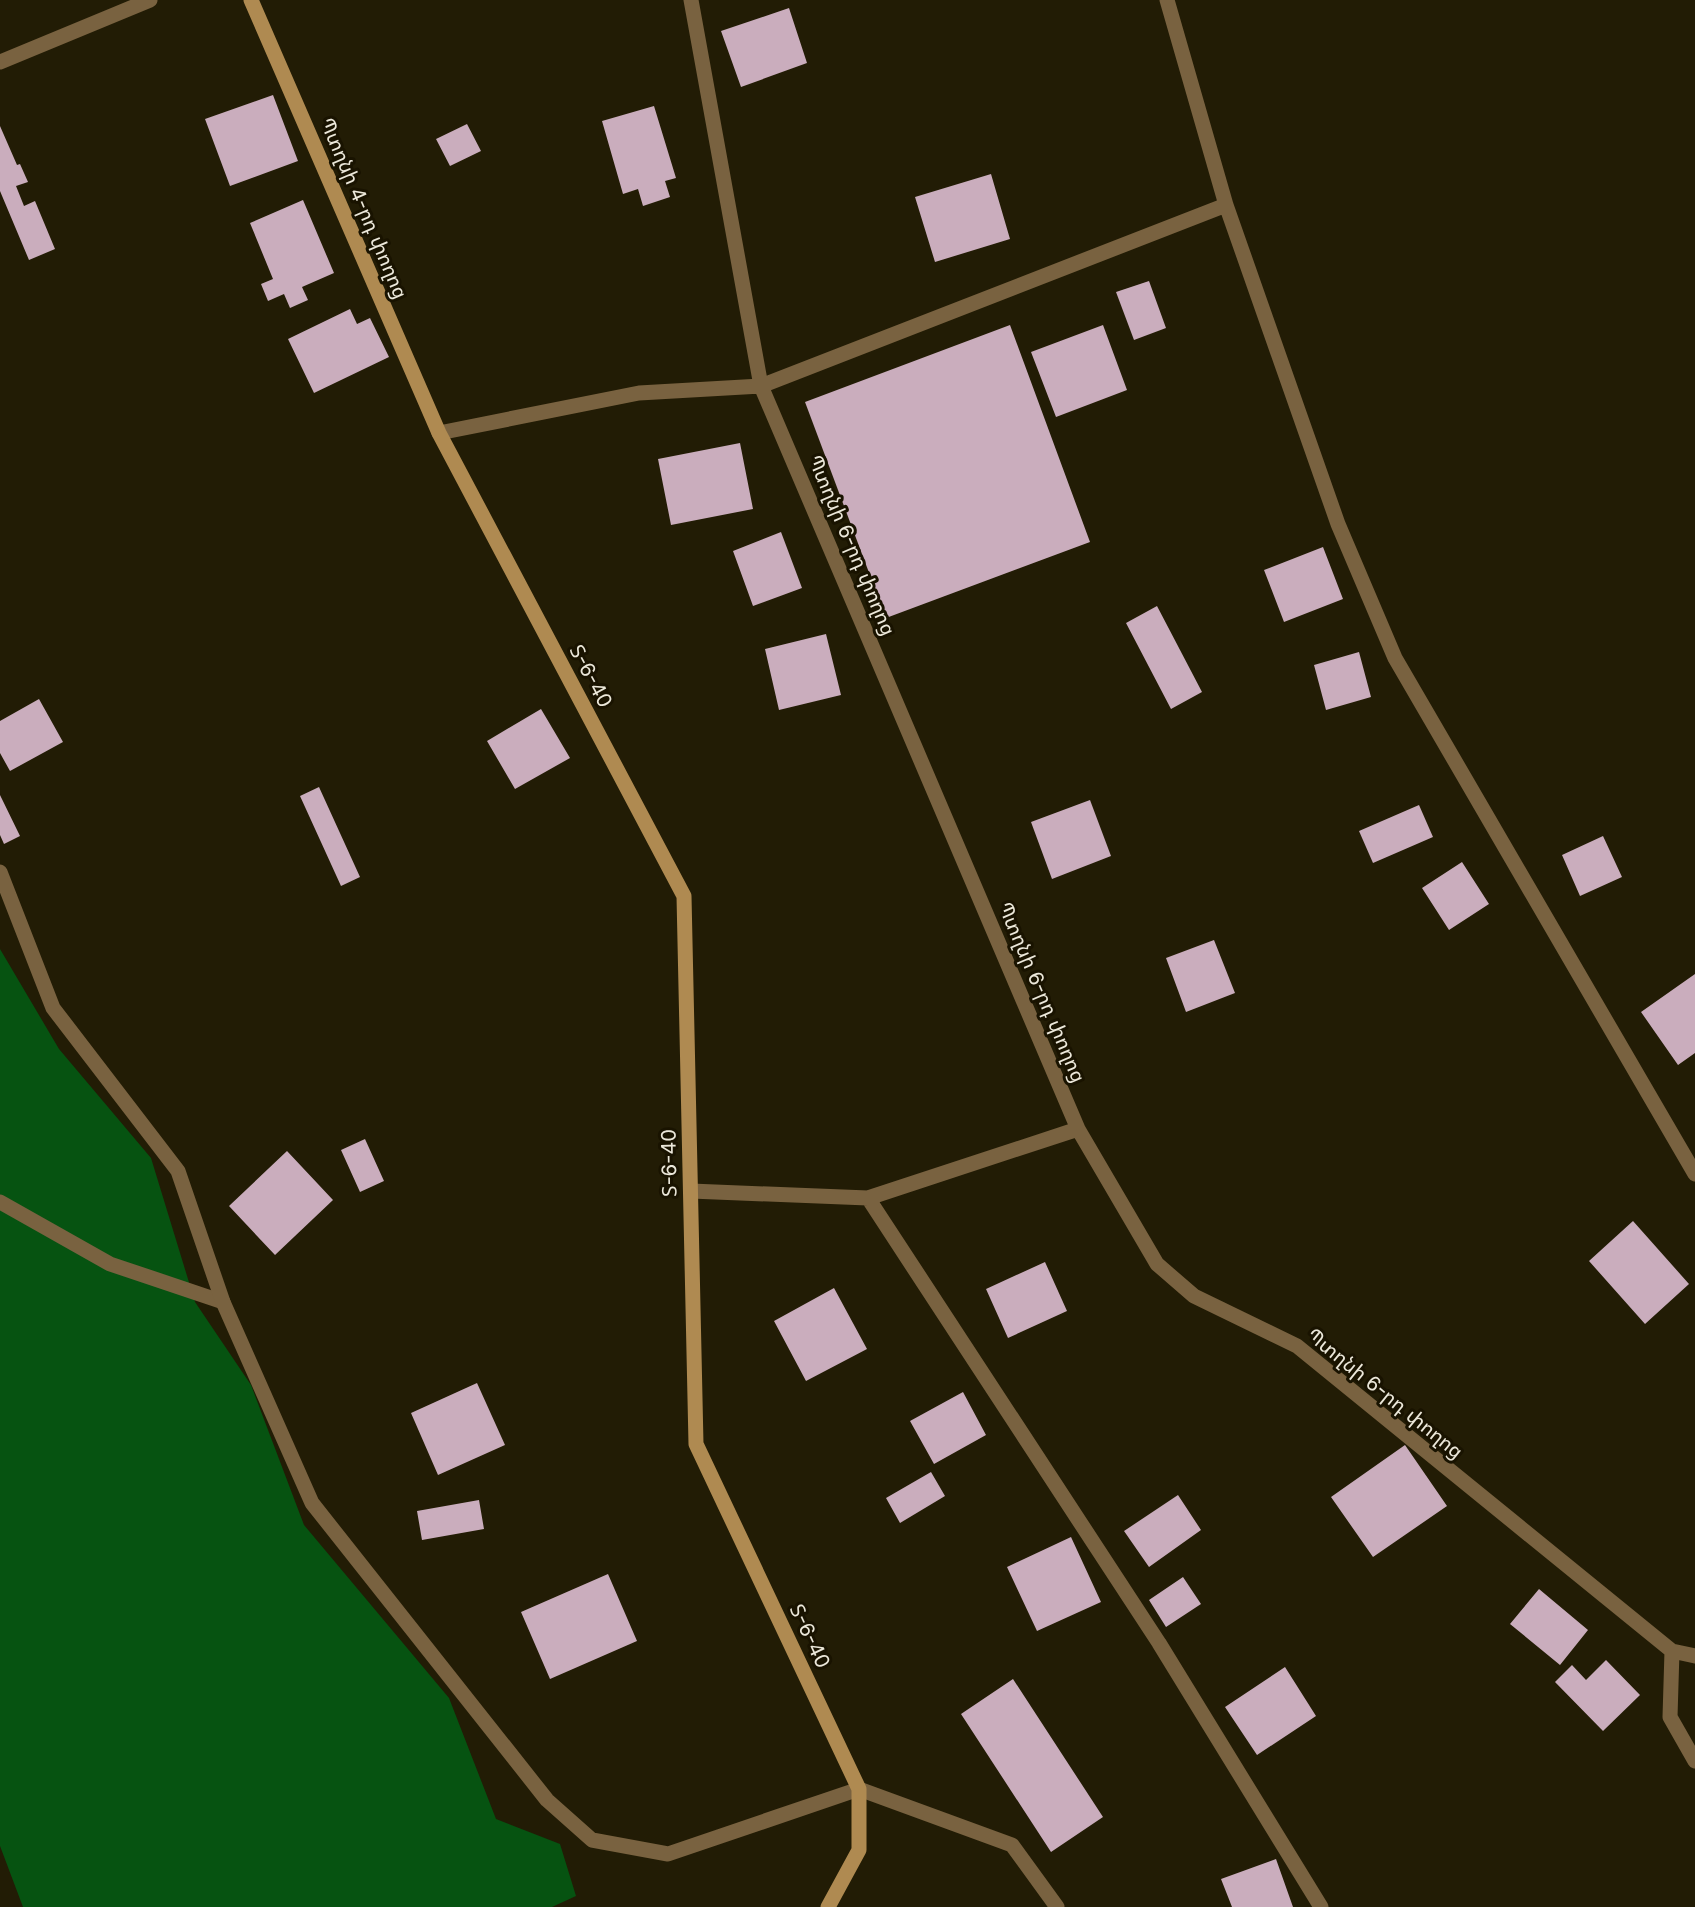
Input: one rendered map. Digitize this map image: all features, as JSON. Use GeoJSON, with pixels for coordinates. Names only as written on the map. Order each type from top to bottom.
{"type":"FeatureCollection","features":[{"type":"Feature","properties":{"kind":"street"},"geometry":{"type":"LineString","coordinates":[[0,62],[150,0]]}},
{"type":"Feature","properties":{"kind":"street","name":"Պտղնի 4-րդ փողոց"},"geometry":{"type":"LineString","coordinates":[[251,0],[439,433]]}},
{"type":"Feature","properties":{"kind":"street","name":"Պտղնի 6-րդ փողոց"},"geometry":{"type":"LineString","coordinates":[[691,0],[761,386],[1078,1129],[1157,1264],[1194,1296],[1297,1346],[1672,1651]]}},
{"type":"Feature","properties":{"kind":"street"},"geometry":{"type":"LineString","coordinates":[[1167,0],[1226,205],[1338,524],[1395,658],[1695,1174]]}},
{"type":"Feature","properties":{"kind":"street"},"geometry":{"type":"LineString","coordinates":[[439,433],[639,393],[761,386],[1226,205]]}},
{"type":"Feature","properties":{"kind":"street","name":"Տ-6-40"},"geometry":{"type":"LineString","coordinates":[[439,433],[684,896],[696,1444],[859,1789],[859,1850],[828,1907]]}},
{"type":"Feature","properties":{"kind":"street"},"geometry":{"type":"LineString","coordinates":[[0,872],[53,1008],[178,1171],[223,1302],[312,1503],[547,1800],[592,1840],[668,1854],[859,1789],[1012,1845],[1057,1907]]}},
{"type":"Feature","properties":{"kind":"street"},"geometry":{"type":"LineString","coordinates":[[691,1191],[868,1198],[1078,1129]]}},
{"type":"Feature","properties":{"kind":"street"},"geometry":{"type":"LineString","coordinates":[[868,1198],[1159,1644],[1321,1907]]}},
{"type":"Feature","properties":{"kind":"street"},"geometry":{"type":"LineString","coordinates":[[0,1202],[110,1264],[223,1302]]}},
{"type":"Feature","properties":{"kind":"street"},"geometry":{"type":"LineString","coordinates":[[1695,1656],[1672,1651],[1670,1717],[1695,1761]]}},
{"type":"Feature","properties":{"kind":"green space"},"geometry":{"type":"Polygon","coordinates":[[[0,949],[59,1049],[151,1158],[195,1302],[251,1385],[304,1525],[449,1698],[496,1819],[560,1844],[576,1896],[552,1907],[23,1907],[0,1846],[0,949]]]}},
{"type":"Feature","properties":{"kind":"building"},"geometry":{"type":"Polygon","coordinates":[[[789,8],[807,63],[741,87],[721,31],[789,8]]]}},
{"type":"Feature","properties":{"kind":"building"},"geometry":{"type":"Polygon","coordinates":[[[273,95],[298,161],[230,186],[205,119],[273,95]]]}},
{"type":"Feature","properties":{"kind":"building"},"geometry":{"type":"Polygon","coordinates":[[[654,106],[676,178],[665,181],[670,197],[643,206],[638,189],[623,194],[602,121],[654,106]]]}},
{"type":"Feature","properties":{"kind":"building"},"geometry":{"type":"Polygon","coordinates":[[[467,124],[481,151],[450,166],[436,139],[467,124]]]}},
{"type":"Feature","properties":{"kind":"building"},"geometry":{"type":"Polygon","coordinates":[[[0,126],[17,165],[20,164],[28,182],[16,186],[24,206],[35,201],[55,249],[29,260],[0,191],[0,126]]]}},
{"type":"Feature","properties":{"kind":"building"},"geometry":{"type":"Polygon","coordinates":[[[991,174],[1010,239],[935,262],[915,197],[991,174]]]}},
{"type":"Feature","properties":{"kind":"building"},"geometry":{"type":"Polygon","coordinates":[[[303,200],[334,273],[302,287],[308,300],[290,308],[284,294],[268,301],[261,284],[273,279],[250,223],[303,200]]]}},
{"type":"Feature","properties":{"kind":"building"},"geometry":{"type":"Polygon","coordinates":[[[1149,281],[1166,328],[1134,340],[1116,292],[1149,281]]]}},
{"type":"Feature","properties":{"kind":"building"},"geometry":{"type":"Polygon","coordinates":[[[350,309],[357,324],[370,318],[389,357],[314,393],[288,339],[350,309]]]}},
{"type":"Feature","properties":{"kind":"building"},"geometry":{"type":"Polygon","coordinates":[[[1010,325],[1090,542],[886,618],[805,402],[1010,325]]]}},
{"type":"Feature","properties":{"kind":"building"},"geometry":{"type":"Polygon","coordinates":[[[1103,325],[1127,390],[1056,417],[1031,352],[1103,325]]]}},
{"type":"Feature","properties":{"kind":"building"},"geometry":{"type":"Polygon","coordinates":[[[740,443],[753,509],[671,525],[658,459],[740,443]]]}},
{"type":"Feature","properties":{"kind":"building"},"geometry":{"type":"Polygon","coordinates":[[[781,532],[802,588],[753,606],[733,551],[781,532]]]}},
{"type":"Feature","properties":{"kind":"building"},"geometry":{"type":"Polygon","coordinates":[[[1323,547],[1343,599],[1284,622],[1264,570],[1323,547]]]}},
{"type":"Feature","properties":{"kind":"building"},"geometry":{"type":"Polygon","coordinates":[[[1157,606],[1202,692],[1171,709],[1126,623],[1157,606]]]}},
{"type":"Feature","properties":{"kind":"building"},"geometry":{"type":"Polygon","coordinates":[[[826,634],[841,695],[779,710],[765,649],[826,634]]]}},
{"type":"Feature","properties":{"kind":"building"},"geometry":{"type":"Polygon","coordinates":[[[1359,652],[1371,697],[1326,710],[1314,665],[1359,652]]]}},
{"type":"Feature","properties":{"kind":"building"},"geometry":{"type":"Polygon","coordinates":[[[39,699],[63,742],[10,771],[0,753],[0,721],[39,699]]]}},
{"type":"Feature","properties":{"kind":"building"},"geometry":{"type":"Polygon","coordinates":[[[541,709],[570,758],[515,789],[487,741],[541,709]]]}},
{"type":"Feature","properties":{"kind":"building"},"geometry":{"type":"Polygon","coordinates":[[[319,787],[360,877],[341,886],[300,796],[319,787]]]}},
{"type":"Feature","properties":{"kind":"building"},"geometry":{"type":"Polygon","coordinates":[[[0,795],[20,836],[4,844],[0,835],[0,795]]]}},
{"type":"Feature","properties":{"kind":"building"},"geometry":{"type":"Polygon","coordinates":[[[1090,800],[1111,856],[1052,879],[1031,822],[1090,800]]]}},
{"type":"Feature","properties":{"kind":"building"},"geometry":{"type":"Polygon","coordinates":[[[1419,805],[1433,837],[1373,863],[1359,831],[1419,805]]]}},
{"type":"Feature","properties":{"kind":"building"},"geometry":{"type":"Polygon","coordinates":[[[1603,836],[1622,877],[1580,896],[1562,855],[1603,836]]]}},
{"type":"Feature","properties":{"kind":"building"},"geometry":{"type":"Polygon","coordinates":[[[1462,862],[1489,904],[1449,930],[1422,888],[1462,862]]]}},
{"type":"Feature","properties":{"kind":"building"},"geometry":{"type":"Polygon","coordinates":[[[1214,940],[1235,993],[1186,1012],[1166,958],[1214,940]]]}},
{"type":"Feature","properties":{"kind":"building"},"geometry":{"type":"Polygon","coordinates":[[[1695,974],[1695,1053],[1678,1065],[1641,1012],[1695,974]]]}},
{"type":"Feature","properties":{"kind":"building"},"geometry":{"type":"Polygon","coordinates":[[[365,1139],[384,1181],[360,1192],[341,1150],[365,1139]]]}},
{"type":"Feature","properties":{"kind":"building"},"geometry":{"type":"Polygon","coordinates":[[[287,1151],[333,1200],[275,1255],[229,1206],[287,1151]]]}},
{"type":"Feature","properties":{"kind":"building"},"geometry":{"type":"Polygon","coordinates":[[[1633,1221],[1689,1284],[1645,1324],[1589,1261],[1633,1221]]]}},
{"type":"Feature","properties":{"kind":"building"},"geometry":{"type":"Polygon","coordinates":[[[1045,1262],[1067,1311],[1008,1338],[986,1289],[1045,1262]]]}},
{"type":"Feature","properties":{"kind":"building"},"geometry":{"type":"Polygon","coordinates":[[[834,1288],[867,1349],[806,1381],[774,1321],[834,1288]]]}},
{"type":"Feature","properties":{"kind":"building"},"geometry":{"type":"Polygon","coordinates":[[[477,1383],[505,1445],[438,1475],[411,1413],[477,1383]]]}},
{"type":"Feature","properties":{"kind":"building"},"geometry":{"type":"Polygon","coordinates":[[[963,1392],[986,1435],[934,1464],[910,1421],[963,1392]]]}},
{"type":"Feature","properties":{"kind":"building"},"geometry":{"type":"Polygon","coordinates":[[[1405,1445],[1447,1506],[1373,1557],[1331,1497],[1405,1445]]]}},
{"type":"Feature","properties":{"kind":"building"},"geometry":{"type":"Polygon","coordinates":[[[931,1472],[945,1496],[900,1523],[886,1498],[931,1472]]]}},
{"type":"Feature","properties":{"kind":"building"},"geometry":{"type":"Polygon","coordinates":[[[1178,1495],[1201,1530],[1149,1567],[1124,1531],[1178,1495]]]}},
{"type":"Feature","properties":{"kind":"building"},"geometry":{"type":"Polygon","coordinates":[[[479,1500],[484,1529],[422,1540],[417,1511],[479,1500]]]}},
{"type":"Feature","properties":{"kind":"building"},"geometry":{"type":"Polygon","coordinates":[[[1071,1537],[1101,1602],[1037,1631],[1007,1567],[1071,1537]]]}},
{"type":"Feature","properties":{"kind":"building"},"geometry":{"type":"Polygon","coordinates":[[[608,1574],[637,1641],[550,1679],[521,1612],[608,1574]]]}},
{"type":"Feature","properties":{"kind":"building"},"geometry":{"type":"Polygon","coordinates":[[[1183,1577],[1201,1604],[1166,1627],[1149,1600],[1183,1577]]]}},
{"type":"Feature","properties":{"kind":"building"},"geometry":{"type":"Polygon","coordinates":[[[1539,1589],[1588,1630],[1560,1665],[1510,1624],[1539,1589]]]}},
{"type":"Feature","properties":{"kind":"building"},"geometry":{"type":"Polygon","coordinates":[[[1606,1660],[1640,1695],[1603,1731],[1555,1682],[1572,1665],[1586,1680],[1606,1660]]]}},
{"type":"Feature","properties":{"kind":"building"},"geometry":{"type":"Polygon","coordinates":[[[1285,1667],[1316,1716],[1257,1755],[1225,1707],[1285,1667]]]}},
{"type":"Feature","properties":{"kind":"building"},"geometry":{"type":"Polygon","coordinates":[[[1013,1679],[1103,1817],[1051,1852],[961,1714],[1013,1679]]]}},
{"type":"Feature","properties":{"kind":"building"},"geometry":{"type":"Polygon","coordinates":[[[1276,1859],[1293,1907],[1232,1907],[1221,1879],[1276,1859]]]}}]}
